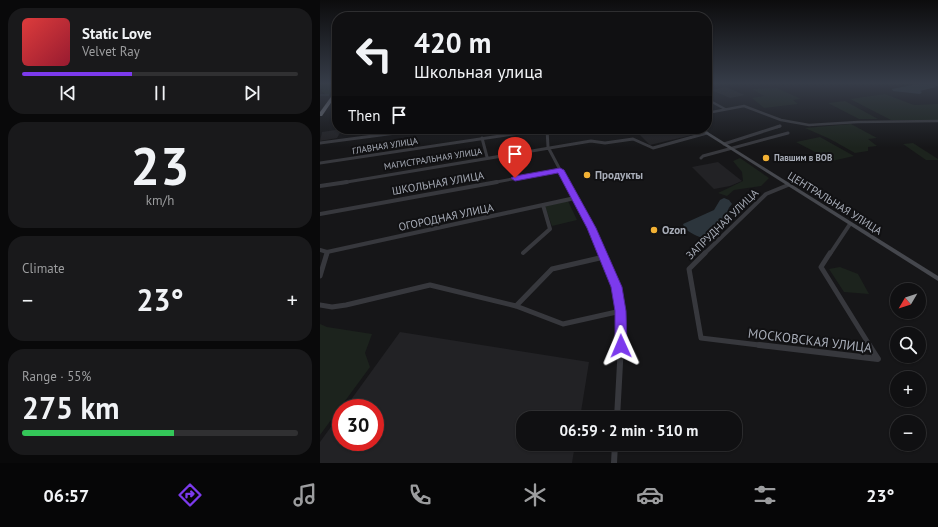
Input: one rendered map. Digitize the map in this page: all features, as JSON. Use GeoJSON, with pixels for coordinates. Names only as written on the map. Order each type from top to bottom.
{"type":"FeatureCollection","features":[{"type":"Feature","properties":{"kind":"highway"},"geometry":{"type":"LineString","coordinates":[[320,115],[327,105]]}},
{"type":"Feature","properties":{"kind":"street"},"geometry":{"type":"LineString","coordinates":[[717,105],[725,109]]}},
{"type":"Feature","properties":{"kind":"street"},"geometry":{"type":"LineString","coordinates":[[712,112],[742,106],[755,109],[784,121],[803,125],[858,122],[938,121]]}},
{"type":"Feature","properties":{"kind":"street"},"geometry":{"type":"LineString","coordinates":[[724,144],[780,126]]}},
{"type":"Feature","properties":{"kind":"street"},"geometry":{"type":"LineString","coordinates":[[701,158],[703,156],[788,133]]}},
{"type":"Feature","properties":{"kind":"street"},"geometry":{"type":"LineString","coordinates":[[320,143],[388,134]]}},
{"type":"Feature","properties":{"kind":"street","name":"ГЛАВНАЯ УЛИЦА"},"geometry":{"type":"LineString","coordinates":[[320,163],[511,134]]}},
{"type":"Feature","properties":{"kind":"street","name":"ГЛАВНАЯ УЛИЦА"},"geometry":{"type":"LineString","coordinates":[[547,134],[548,147]]}},
{"type":"Feature","properties":{"kind":"street","name":"ЦЕНТРАЛЬНАЯ УЛИЦА"},"geometry":{"type":"LineString","coordinates":[[706,134],[938,279]]}},
{"type":"Feature","properties":{"kind":"street","name":"МАГИСТРАЛЬНАЯ УЛИЦА"},"geometry":{"type":"LineString","coordinates":[[320,186],[487,157],[591,141],[605,143],[632,138],[653,148],[706,134]]}},
{"type":"Feature","properties":{"kind":"street"},"geometry":{"type":"LineString","coordinates":[[482,138],[487,157]]}},
{"type":"Feature","properties":{"kind":"street"},"geometry":{"type":"LineString","coordinates":[[548,147],[591,228],[616,287],[621,311],[621,346],[617,411]]}},
{"type":"Feature","properties":{"kind":"street","name":"ШКОЛЬНАЯ УЛИЦА"},"geometry":{"type":"LineString","coordinates":[[320,214],[560,170]]}},
{"type":"Feature","properties":{"kind":"street","name":"ЗАПРУДНАЯ УЛИЦА"},"geometry":{"type":"LineString","coordinates":[[701,338],[689,269],[766,194],[788,186]]}},
{"type":"Feature","properties":{"kind":"street","name":"ОГОРОДНАЯ УЛИЦА"},"geometry":{"type":"LineString","coordinates":[[326,252],[576,198]]}},
{"type":"Feature","properties":{"kind":"street"},"geometry":{"type":"LineString","coordinates":[[523,253],[550,229],[543,205]]}},
{"type":"Feature","properties":{"kind":"street","name":"МОСКОВСКАЯ УЛИЦА"},"geometry":{"type":"LineString","coordinates":[[701,338],[878,359],[821,267],[850,224]]}},
{"type":"Feature","properties":{"kind":"street"},"geometry":{"type":"LineString","coordinates":[[320,250],[326,252],[325,262],[320,276]]}},
{"type":"Feature","properties":{"kind":"street"},"geometry":{"type":"LineString","coordinates":[[516,306],[552,269],[604,257]]}},
{"type":"Feature","properties":{"kind":"street"},"geometry":{"type":"LineString","coordinates":[[320,305],[346,305],[430,285],[516,306],[563,324],[621,311]]}},
{"type":"Feature","properties":{"kind":"street"},"geometry":{"type":"LineString","coordinates":[[614,463],[615,451]]}},
{"type":"Feature","properties":{"kind":"shaded area"},"geometry":{"type":"Polygon","coordinates":[[[760,105],[793,105],[764,108],[760,105]]]}},
{"type":"Feature","properties":{"kind":"shaded area"},"geometry":{"type":"Polygon","coordinates":[[[831,105],[852,105],[878,119],[859,119],[831,105]]]}},
{"type":"Feature","properties":{"kind":"shaded area"},"geometry":{"type":"Polygon","coordinates":[[[861,105],[938,105],[938,120],[891,120],[861,105]]]}},
{"type":"Feature","properties":{"kind":"shaded area"},"geometry":{"type":"Polygon","coordinates":[[[851,124],[877,138],[868,139],[877,146],[868,147],[868,151],[855,153],[830,139],[805,128],[851,124]]]}},
{"type":"Feature","properties":{"kind":"shaded area"},"geometry":{"type":"Polygon","coordinates":[[[332,130],[332,134],[339,134],[337,138],[320,141],[322,132],[332,130]]]}},
{"type":"Feature","properties":{"kind":"shaded area"},"geometry":{"type":"Polygon","coordinates":[[[639,134],[692,135],[650,145],[639,134]]]}},
{"type":"Feature","properties":{"kind":"shaded area"},"geometry":{"type":"Polygon","coordinates":[[[820,137],[854,156],[832,161],[796,142],[820,137]]]}},
{"type":"Feature","properties":{"kind":"shaded area"},"geometry":{"type":"Polygon","coordinates":[[[913,143],[938,160],[926,160],[903,144],[913,143]]]}},
{"type":"Feature","properties":{"kind":"shaded area"},"geometry":{"type":"Polygon","coordinates":[[[740,158],[769,178],[761,186],[734,190],[727,196],[718,193],[743,181],[742,172],[733,161],[740,158]]]}},
{"type":"Feature","properties":{"kind":"shaded area"},"geometry":{"type":"Polygon","coordinates":[[[718,162],[742,181],[730,186],[714,189],[692,167],[718,162]]]}},
{"type":"Feature","properties":{"kind":"shaded area"},"geometry":{"type":"Polygon","coordinates":[[[724,198],[729,200],[732,204],[728,210],[726,224],[717,236],[709,239],[699,237],[685,229],[683,224],[714,210],[720,200],[724,198]]]}},
{"type":"Feature","properties":{"kind":"shaded area"},"geometry":{"type":"Polygon","coordinates":[[[568,201],[577,220],[552,226],[545,206],[568,201]]]}},
{"type":"Feature","properties":{"kind":"shaded area"},"geometry":{"type":"Polygon","coordinates":[[[840,267],[858,274],[869,294],[844,292],[829,269],[840,267]]]}},
{"type":"Feature","properties":{"kind":"shaded area"},"geometry":{"type":"Polygon","coordinates":[[[320,324],[327,327],[372,334],[365,353],[370,367],[346,399],[332,399],[332,419],[320,435],[320,324]]]}},
{"type":"Feature","properties":{"kind":"shaded area"},"geometry":{"type":"Polygon","coordinates":[[[400,332],[589,362],[581,411],[516,411],[516,451],[574,451],[572,463],[320,463],[320,442],[332,425],[332,451],[384,451],[384,399],[352,399],[400,332]]]}},
{"type":"Feature","properties":{"kind":"place","name":"Павшим в ВОВ"},"geometry":{"type":"Point","coordinates":[766,158]}},
{"type":"Feature","properties":{"kind":"place","name":"Продукты"},"geometry":{"type":"Point","coordinates":[587,175]}},
{"type":"Feature","properties":{"kind":"place","name":"Ozon"},"geometry":{"type":"Point","coordinates":[654,230]}},
{"type":"Feature","properties":{"kind":"route"},"geometry":{"type":"LineString","coordinates":[[515,178],[560,170],[591,228],[616,287],[621,311],[621,346]]}}]}
